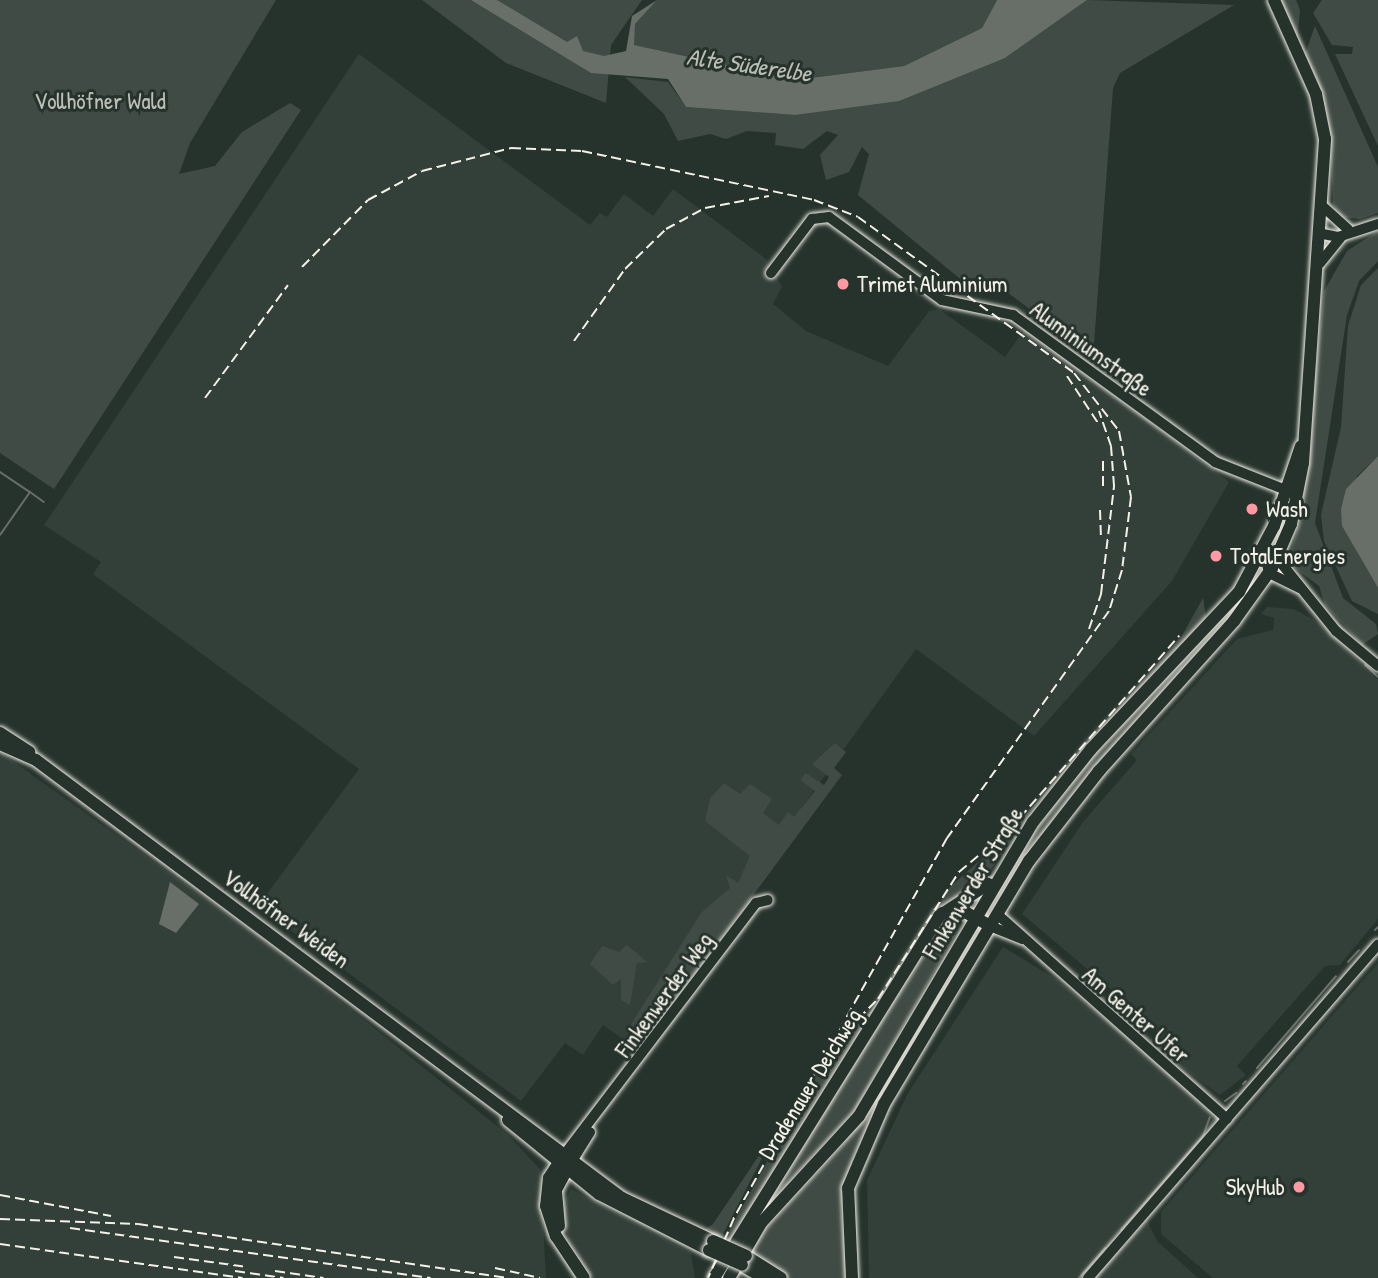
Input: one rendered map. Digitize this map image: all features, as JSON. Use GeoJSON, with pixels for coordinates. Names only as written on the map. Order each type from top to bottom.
{"type":"FeatureCollection","features":[{"type":"Feature","properties":{"kind":"main road"},"geometry":{"type":"LineString","coordinates":[[1274,0],[1321,111],[1318,233]]}},
{"type":"Feature","properties":{"kind":"main road","name":"Finkenwerder Straße"},"geometry":{"type":"LineString","coordinates":[[1314,290],[1320,263],[1318,233]]}},
{"type":"Feature","properties":{"kind":"main road","name":"Finkenwerder Straße"},"geometry":{"type":"LineString","coordinates":[[852,1278],[845,1219],[857,1158],[997,914],[1063,815],[1196,667],[1269,573],[1277,558],[1299,494],[1318,233]]}},
{"type":"Feature","properties":{"kind":"main road","name":"Finkenwerder Straße"},"geometry":{"type":"LineString","coordinates":[[729,1278],[761,1223],[859,1116],[994,880],[1083,759],[1239,592],[1264,550],[1301,446]]}},
{"type":"Feature","properties":{"kind":"main road","name":"Vollhöfner Weiden"},"geometry":{"type":"LineString","coordinates":[[0,733],[508,1116],[565,1162],[627,1202],[782,1278]]}},
{"type":"Feature","properties":{"kind":"main road","name":"Vollhöfner Weiden"},"geometry":{"type":"LineString","coordinates":[[0,744],[36,760]]}},
{"type":"Feature","properties":{"kind":"main road","name":"Dradenauer Deichweg"},"geometry":{"type":"LineString","coordinates":[[715,1278],[942,913],[994,880]]}},
{"type":"Feature","properties":{"kind":"main road"},"geometry":{"type":"LineString","coordinates":[[966,899],[997,914]]}},
{"type":"Feature","properties":{"kind":"main road"},"geometry":{"type":"LineString","coordinates":[[942,913],[974,916],[990,926]]}},
{"type":"Feature","properties":{"kind":"main road"},"geometry":{"type":"LineString","coordinates":[[942,913],[960,922],[962,936]]}},
{"type":"Feature","properties":{"kind":"main road"},"geometry":{"type":"LineString","coordinates":[[565,1162],[547,1206],[561,1242],[584,1278]]}},
{"type":"Feature","properties":{"kind":"main road","name":"Vollhöfner Weiden"},"geometry":{"type":"LineString","coordinates":[[744,1261],[764,1278]]}},
{"type":"Feature","properties":{"kind":"street"},"geometry":{"type":"LineString","coordinates":[[1320,204],[1348,232]]}},
{"type":"Feature","properties":{"kind":"street","name":"Aluminiumstraße"},"geometry":{"type":"LineString","coordinates":[[771,273],[810,221],[828,216],[942,300],[1013,315],[1215,462],[1299,494]]}},
{"type":"Feature","properties":{"kind":"street"},"geometry":{"type":"LineString","coordinates":[[1318,233],[1348,232],[1378,224]]}},
{"type":"Feature","properties":{"kind":"street"},"geometry":{"type":"LineString","coordinates":[[1320,263],[1348,232]]}},
{"type":"Feature","properties":{"kind":"street"},"geometry":{"type":"LineString","coordinates":[[1264,550],[1269,573],[1300,588]]}},
{"type":"Feature","properties":{"kind":"street"},"geometry":{"type":"LineString","coordinates":[[1277,558],[1336,632],[1378,667]]}},
{"type":"Feature","properties":{"kind":"street","name":"Finkenwerder Weg"},"geometry":{"type":"LineString","coordinates":[[565,1162],[756,903],[768,900]]}},
{"type":"Feature","properties":{"kind":"street","name":"Am Genter Ufer"},"geometry":{"type":"LineString","coordinates":[[997,914],[1227,1119]]}},
{"type":"Feature","properties":{"kind":"street","name":"Am Genter Ufer"},"geometry":{"type":"LineString","coordinates":[[990,926],[1022,939]]}},
{"type":"Feature","properties":{"kind":"street"},"geometry":{"type":"LineString","coordinates":[[1088,1278],[1378,944]]}},
{"type":"Feature","properties":{"kind":"shaded area"},"geometry":{"type":"Polygon","coordinates":[[[471,0],[497,0],[567,42],[577,36],[583,51],[604,56],[626,51],[632,16],[657,0],[635,24],[634,45],[795,80],[904,66],[982,28],[997,0],[1087,0],[1005,58],[899,101],[795,115],[686,107],[668,79],[591,73],[471,0]]]}},
{"type":"Feature","properties":{"kind":"shaded area"},"geometry":{"type":"Polygon","coordinates":[[[359,54],[590,225],[600,213],[607,217],[624,194],[653,216],[673,189],[766,259],[782,287],[773,304],[806,331],[888,366],[929,311],[939,309],[1005,357],[1025,329],[1229,482],[1172,581],[1034,736],[916,649],[631,1045],[603,1025],[583,1055],[565,1043],[521,1101],[258,906],[359,769],[93,574],[101,562],[44,525],[359,54]]]}},
{"type":"Feature","properties":{"kind":"shaded area"},"geometry":{"type":"Polygon","coordinates":[[[1378,456],[1378,588],[1342,526],[1341,509],[1346,489],[1378,456]]]}},
{"type":"Feature","properties":{"kind":"shaded area"},"geometry":{"type":"Polygon","coordinates":[[[1267,607],[1294,609],[1321,624],[1378,680],[1378,919],[1340,965],[1325,966],[1237,1066],[1246,1075],[1220,1095],[1165,1055],[1156,1042],[1156,1027],[1022,914],[1083,822],[1137,760],[1131,754],[1237,639],[1273,630],[1274,618],[1261,614],[1267,607]]]}},
{"type":"Feature","properties":{"kind":"shaded area"},"geometry":{"type":"Polygon","coordinates":[[[0,752],[261,938],[507,1134],[540,1169],[546,1278],[0,1278],[0,752]]]}},
{"type":"Feature","properties":{"kind":"shaded area"},"geometry":{"type":"Polygon","coordinates":[[[170,882],[199,904],[176,933],[159,924],[170,882]]]}},
{"type":"Feature","properties":{"kind":"shaded area"},"geometry":{"type":"Polygon","coordinates":[[[1003,947],[1056,979],[1227,1119],[1144,1214],[1157,1241],[1198,1278],[869,1278],[867,1180],[908,1093],[1003,947]]]}},
{"type":"Feature","properties":{"kind":"shaded area"},"geometry":{"type":"Polygon","coordinates":[[[1378,963],[1378,1278],[1213,1278],[1161,1234],[1161,1212],[1378,963]]]}},
{"type":"Feature","properties":{"kind":"shaded area"},"geometry":{"type":"Polygon","coordinates":[[[571,1189],[691,1253],[695,1278],[593,1278],[568,1239],[562,1206],[571,1189]]]}},
{"type":"Feature","properties":{"kind":"green space","name":"Vollhöfner Wald"},"geometry":{"type":"Polygon","coordinates":[[[0,0],[276,0],[190,143],[179,174],[215,166],[242,132],[290,103],[301,110],[54,489],[0,453],[0,0]]]}},
{"type":"Feature","properties":{"kind":"green space"},"geometry":{"type":"Polygon","coordinates":[[[422,0],[642,0],[611,45],[606,103],[506,63],[422,0]]]}},
{"type":"Feature","properties":{"kind":"green space"},"geometry":{"type":"Polygon","coordinates":[[[657,0],[997,0],[982,28],[904,66],[795,80],[633,45],[635,24],[657,0]]]}},
{"type":"Feature","properties":{"kind":"green space"},"geometry":{"type":"Polygon","coordinates":[[[1087,0],[1234,5],[1120,73],[1113,88],[1093,357],[1003,289],[964,282],[858,195],[869,154],[862,147],[849,172],[826,180],[820,155],[838,135],[827,131],[803,149],[775,145],[776,133],[747,131],[726,139],[710,134],[678,141],[664,114],[625,77],[668,82],[686,107],[795,115],[872,103],[1005,58],[1087,0]]]}},
{"type":"Feature","properties":{"kind":"green space"},"geometry":{"type":"Polygon","coordinates":[[[1278,0],[1296,0],[1300,10],[1297,43],[1278,0]]]}},
{"type":"Feature","properties":{"kind":"green space"},"geometry":{"type":"Polygon","coordinates":[[[1322,0],[1378,0],[1378,146],[1335,54],[1352,54],[1353,47],[1332,45],[1313,13],[1322,0]]]}},
{"type":"Feature","properties":{"kind":"green space"},"geometry":{"type":"Polygon","coordinates":[[[1315,26],[1378,167],[1378,213],[1360,219],[1341,217],[1333,205],[1330,137],[1304,57],[1315,26]]]}},
{"type":"Feature","properties":{"kind":"green space"},"geometry":{"type":"Polygon","coordinates":[[[1378,231],[1378,261],[1359,281],[1347,315],[1315,523],[1343,598],[1376,624],[1378,634],[1362,645],[1325,605],[1319,586],[1287,562],[1301,520],[1324,291],[1347,251],[1378,231]]]}},
{"type":"Feature","properties":{"kind":"green space"},"geometry":{"type":"Polygon","coordinates":[[[1378,268],[1378,456],[1357,476],[1342,526],[1378,588],[1378,614],[1352,601],[1324,541],[1321,515],[1341,427],[1348,326],[1361,285],[1378,268]]]}},
{"type":"Feature","properties":{"kind":"green space"},"geometry":{"type":"Polygon","coordinates":[[[1262,571],[1248,598],[1067,802],[1002,897],[996,893],[1062,791],[1262,571]]]}},
{"type":"Feature","properties":{"kind":"green space"},"geometry":{"type":"Polygon","coordinates":[[[1203,598],[1206,618],[1027,815],[981,884],[939,906],[910,951],[949,888],[1010,833],[1183,634],[1203,598]]]}},
{"type":"Feature","properties":{"kind":"green space"},"geometry":{"type":"Polygon","coordinates":[[[835,743],[846,752],[834,768],[842,775],[647,1039],[630,1026],[701,913],[730,888],[726,875],[738,883],[750,856],[705,821],[710,798],[724,783],[740,794],[750,784],[772,799],[763,813],[779,825],[788,812],[794,817],[815,791],[800,780],[806,773],[824,785],[829,777],[812,764],[835,743]]]}},
{"type":"Feature","properties":{"kind":"green space"},"geometry":{"type":"Polygon","coordinates":[[[948,921],[956,925],[955,935],[856,1108],[759,1214],[908,973],[948,921]]]}},
{"type":"Feature","properties":{"kind":"green space"},"geometry":{"type":"Polygon","coordinates":[[[978,925],[982,928],[854,1154],[841,1208],[847,1278],[788,1278],[747,1250],[843,1145],[978,925]]]}},
{"type":"Feature","properties":{"kind":"green space"},"geometry":{"type":"Polygon","coordinates":[[[627,945],[647,962],[637,963],[630,1005],[621,1000],[621,979],[613,985],[590,964],[602,946],[619,952],[627,945]]]}},
{"type":"Feature","properties":{"kind":"green space"},"geometry":{"type":"Polygon","coordinates":[[[885,996],[781,1166],[729,1242],[724,1240],[821,1064],[885,996]]]}},
{"type":"Feature","properties":{"kind":"green space"},"geometry":{"type":"Polygon","coordinates":[[[778,1127],[721,1238],[704,1230],[713,1224],[778,1127]]]}},
{"type":"Feature","properties":{"kind":"waterway"},"geometry":{"type":"LineString","coordinates":[[0,472],[30,492],[0,535]]}},
{"type":"Feature","properties":{"kind":"waterway"},"geometry":{"type":"LineString","coordinates":[[30,492],[44,502]]}},
{"type":"Feature","properties":{"kind":"waterway"},"geometry":{"type":"LineString","coordinates":[[1365,665],[1378,677]]}},
{"type":"Feature","properties":{"kind":"waterway"},"geometry":{"type":"LineString","coordinates":[[1375,930],[1378,927]]}},
{"type":"Feature","properties":{"kind":"waterway"},"geometry":{"type":"LineString","coordinates":[[1348,962],[1359,950]]}},
{"type":"Feature","properties":{"kind":"waterway"},"geometry":{"type":"LineString","coordinates":[[1257,1068],[1336,976]]}},
{"type":"Feature","properties":{"kind":"waterway"},"geometry":{"type":"LineString","coordinates":[[1243,1084],[1246,1081]]}},
{"type":"Feature","properties":{"kind":"waterway"},"geometry":{"type":"LineString","coordinates":[[1225,1101],[1236,1093]]}},
{"type":"Feature","properties":{"kind":"waterway"},"geometry":{"type":"LineString","coordinates":[[1121,1230],[1203,1136],[1210,1117]]}},
{"type":"Feature","properties":{"kind":"waterway"},"geometry":{"type":"LineString","coordinates":[[1079,1278],[1105,1248]]}},
{"type":"Feature","properties":{"kind":"railway"},"geometry":{"type":"LineString","coordinates":[[302,267],[368,200],[422,171],[511,148],[582,151],[814,200],[858,217],[1074,373],[1119,431],[1131,497],[1122,570],[1109,611],[947,838],[734,1218],[708,1278]]}},
{"type":"Feature","properties":{"kind":"railway"},"geometry":{"type":"LineString","coordinates":[[574,341],[625,269],[666,229],[705,208],[769,196]]}},
{"type":"Feature","properties":{"kind":"railway"},"geometry":{"type":"LineString","coordinates":[[205,398],[288,285]]}},
{"type":"Feature","properties":{"kind":"railway"},"geometry":{"type":"LineString","coordinates":[[1067,376],[1098,423]]}},
{"type":"Feature","properties":{"kind":"railway"},"geometry":{"type":"LineString","coordinates":[[1089,629],[1101,594],[1114,486],[1111,446],[1099,411]]}},
{"type":"Feature","properties":{"kind":"railway"},"geometry":{"type":"LineString","coordinates":[[1103,456],[1103,486]]}},
{"type":"Feature","properties":{"kind":"railway"},"geometry":{"type":"LineString","coordinates":[[1100,510],[1101,538]]}},
{"type":"Feature","properties":{"kind":"railway"},"geometry":{"type":"LineString","coordinates":[[837,1040],[878,999],[959,872],[1010,829],[1179,636]]}},
{"type":"Feature","properties":{"kind":"railway"},"geometry":{"type":"LineString","coordinates":[[0,1195],[111,1216]]}},
{"type":"Feature","properties":{"kind":"railway"},"geometry":{"type":"LineString","coordinates":[[0,1219],[138,1224],[506,1278]]}},
{"type":"Feature","properties":{"kind":"railway"},"geometry":{"type":"LineString","coordinates":[[70,1228],[431,1278]]}},
{"type":"Feature","properties":{"kind":"railway"},"geometry":{"type":"LineString","coordinates":[[0,1244],[243,1278]]}},
{"type":"Feature","properties":{"kind":"railway"},"geometry":{"type":"LineString","coordinates":[[174,1257],[247,1267]]}},
{"type":"Feature","properties":{"kind":"railway"},"geometry":{"type":"LineString","coordinates":[[495,1268],[540,1278]]}},
{"type":"Feature","properties":{"kind":"railway"},"geometry":{"type":"LineString","coordinates":[[235,1271],[283,1278]]}},
{"type":"Feature","properties":{"kind":"railway"},"geometry":{"type":"LineString","coordinates":[[275,1271],[323,1278]]}},
{"type":"Feature","properties":{"kind":"place","name":"Trimet Aluminium"},"geometry":{"type":"Point","coordinates":[843,284]}},
{"type":"Feature","properties":{"kind":"place","name":"Wash"},"geometry":{"type":"Point","coordinates":[1252,509]}},
{"type":"Feature","properties":{"kind":"place","name":"TotalEnergies"},"geometry":{"type":"Point","coordinates":[1216,556]}},
{"type":"Feature","properties":{"kind":"place","name":"SkyHub"},"geometry":{"type":"Point","coordinates":[1299,1187]}},
{"type":"Feature","properties":{"kind":"water label","name":"Alte Süderelbe"},"geometry":{"type":"Point","coordinates":[749,65]}}]}
